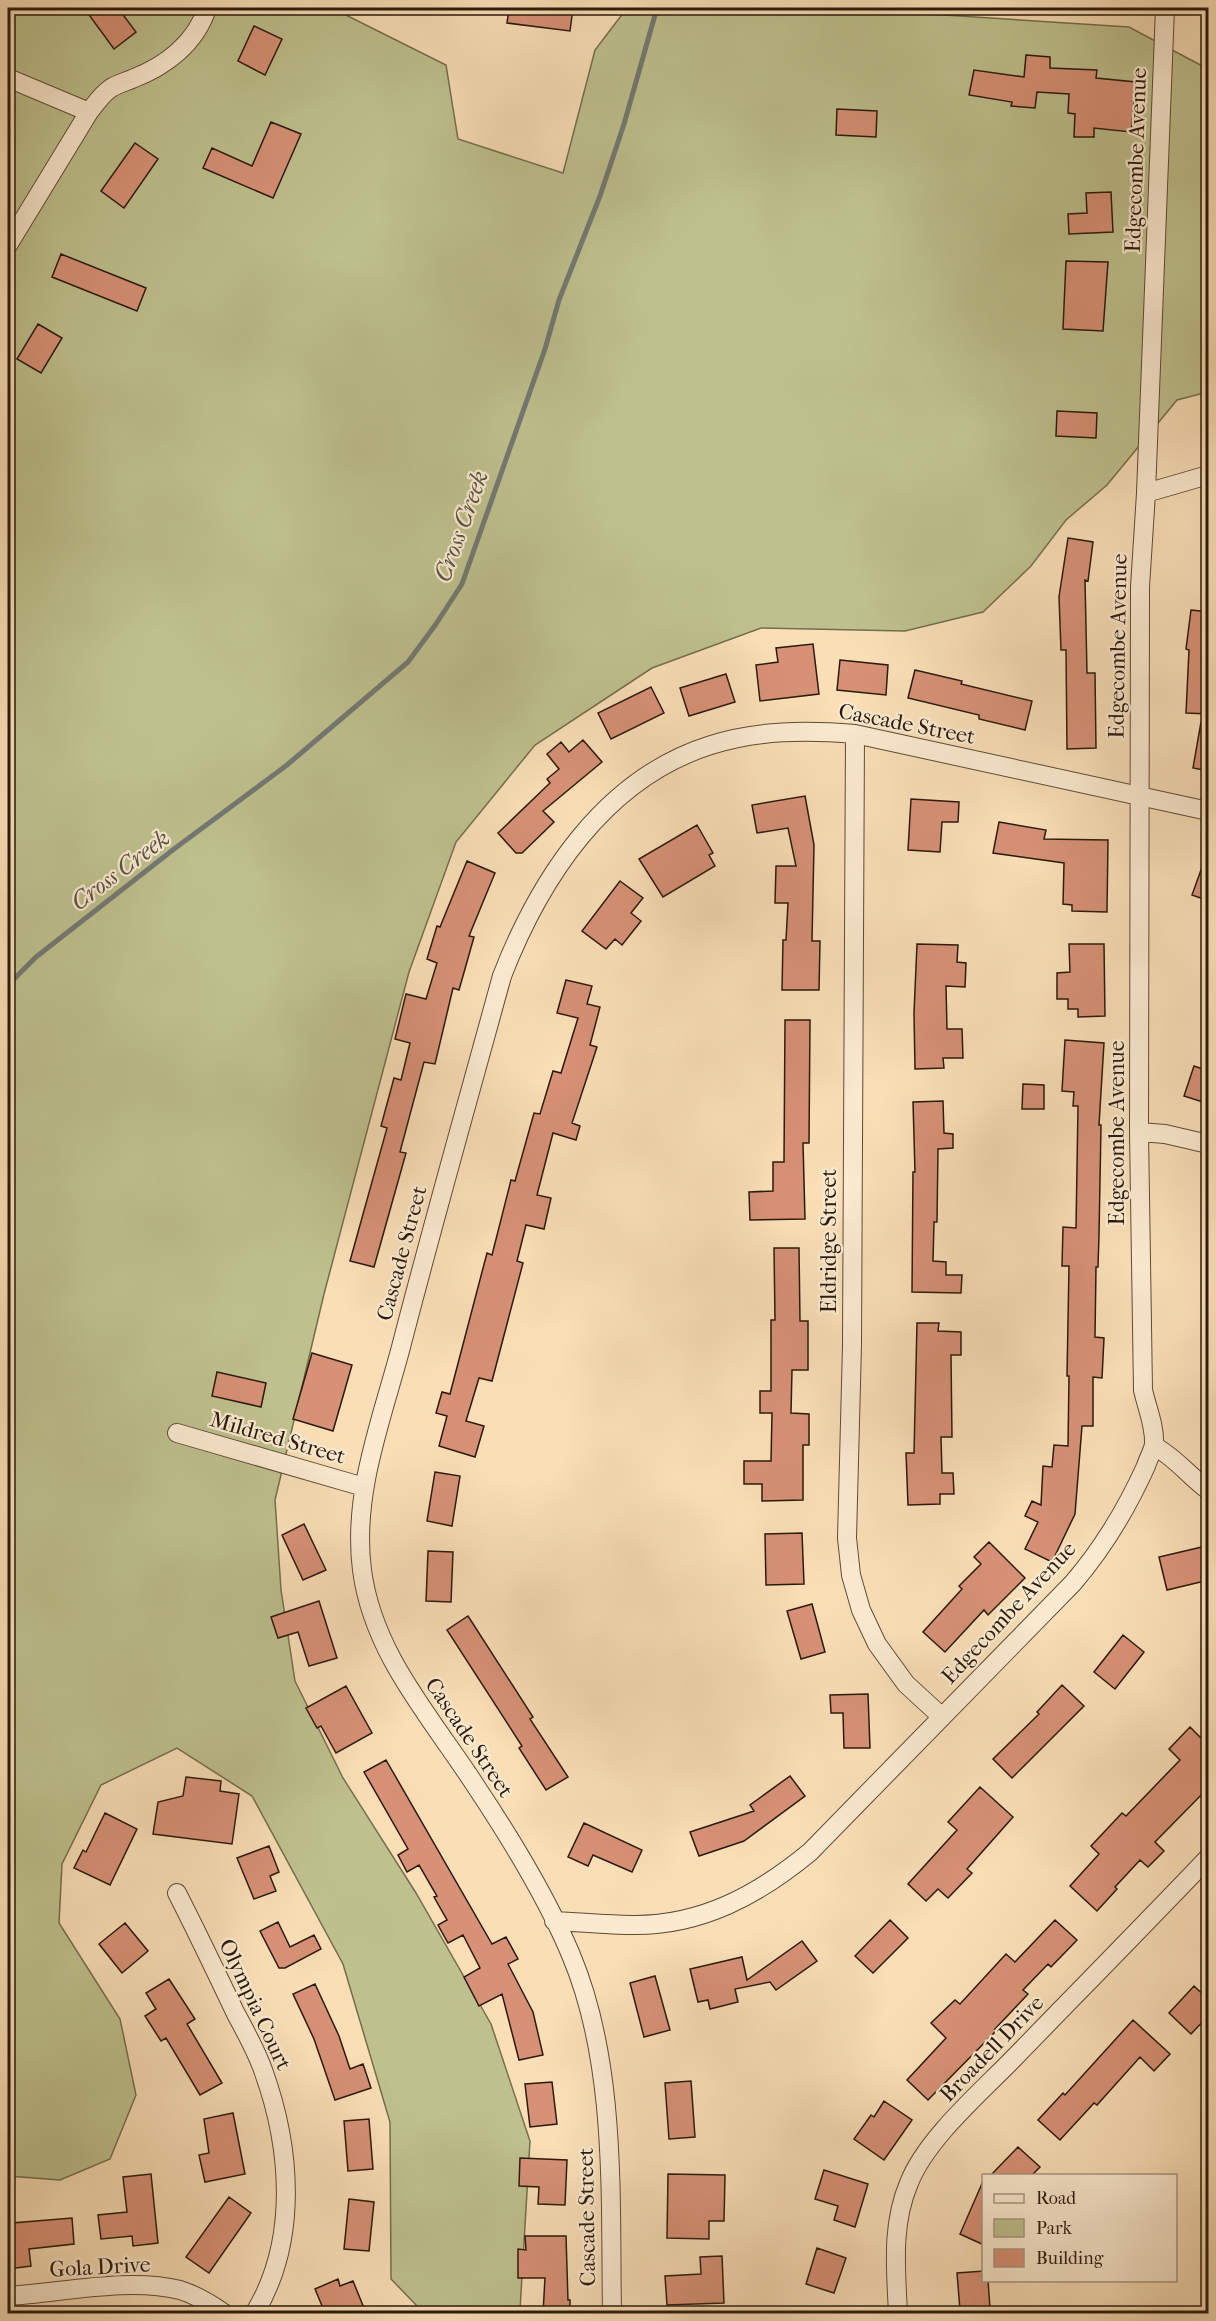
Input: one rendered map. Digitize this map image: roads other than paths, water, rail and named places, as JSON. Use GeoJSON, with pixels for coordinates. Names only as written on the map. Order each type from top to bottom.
{"type":"FeatureCollection","features":[{"type":"Feature","properties":{"kind":"street"},"geometry":{"type":"LineString","coordinates":[[8,245],[101,96],[176,55],[200,26],[207,8]]}},
{"type":"Feature","properties":{"kind":"street","name":"Edgecombe Avenue"},"geometry":{"type":"LineString","coordinates":[[554,1921],[632,1925],[657,1924],[693,1917],[728,1905],[761,1889],[810,1852],[1089,1564],[1116,1523],[1154,1446],[1153,1426],[1143,1390],[1139,1132],[1140,586],[1146,492],[1165,8]]}},
{"type":"Feature","properties":{"kind":"street"},"geometry":{"type":"LineString","coordinates":[[8,78],[89,112]]}},
{"type":"Feature","properties":{"kind":"street"},"geometry":{"type":"LineString","coordinates":[[1146,492],[1209,475]]}},
{"type":"Feature","properties":{"kind":"street","name":"Cascade Street"},"geometry":{"type":"LineString","coordinates":[[612,2313],[609,2144],[599,2059],[584,1988],[570,1953],[522,1862],[478,1789],[399,1674],[382,1642],[370,1607],[362,1571],[359,1534],[364,1487],[424,1257],[502,976],[516,939],[552,875],[573,845],[625,792],[676,759],[711,745],[747,736],[792,732],[855,734],[1209,811]]}},
{"type":"Feature","properties":{"kind":"street","name":"Eldridge Street"},"geometry":{"type":"LineString","coordinates":[[855,734],[852,1333],[847,1538],[851,1575],[859,1602],[877,1644],[906,1684],[942,1717]]}},
{"type":"Feature","properties":{"kind":"street"},"geometry":{"type":"LineString","coordinates":[[1139,1132],[1173,1135],[1209,1144]]}},
{"type":"Feature","properties":{"kind":"street","name":"Mildred Street"},"geometry":{"type":"LineString","coordinates":[[177,1433],[364,1487]]}},
{"type":"Feature","properties":{"kind":"street"},"geometry":{"type":"LineString","coordinates":[[1154,1446],[1170,1454],[1196,1481],[1209,1490]]}},
{"type":"Feature","properties":{"kind":"street","name":"Broadell Drive"},"geometry":{"type":"LineString","coordinates":[[898,2313],[896,2227],[901,2203],[922,2159],[962,2111],[1209,1858]]}},
{"type":"Feature","properties":{"kind":"street","name":"Olympia Court"},"geometry":{"type":"LineString","coordinates":[[177,1893],[263,2068],[276,2116],[286,2177],[285,2214],[280,2250],[255,2313]]}},
{"type":"Feature","properties":{"kind":"street","name":"Gola Drive"},"geometry":{"type":"LineString","coordinates":[[8,2296],[133,2285],[157,2286],[181,2291],[204,2300],[225,2313]]}},
{"type":"Feature","properties":{"kind":"waterway","name":"Cross Creek"},"geometry":{"type":"LineString","coordinates":[[8,985],[36,957],[174,849],[287,765],[408,662],[436,624],[462,584],[545,349],[559,300],[600,196],[624,124],[657,8]]}}]}
